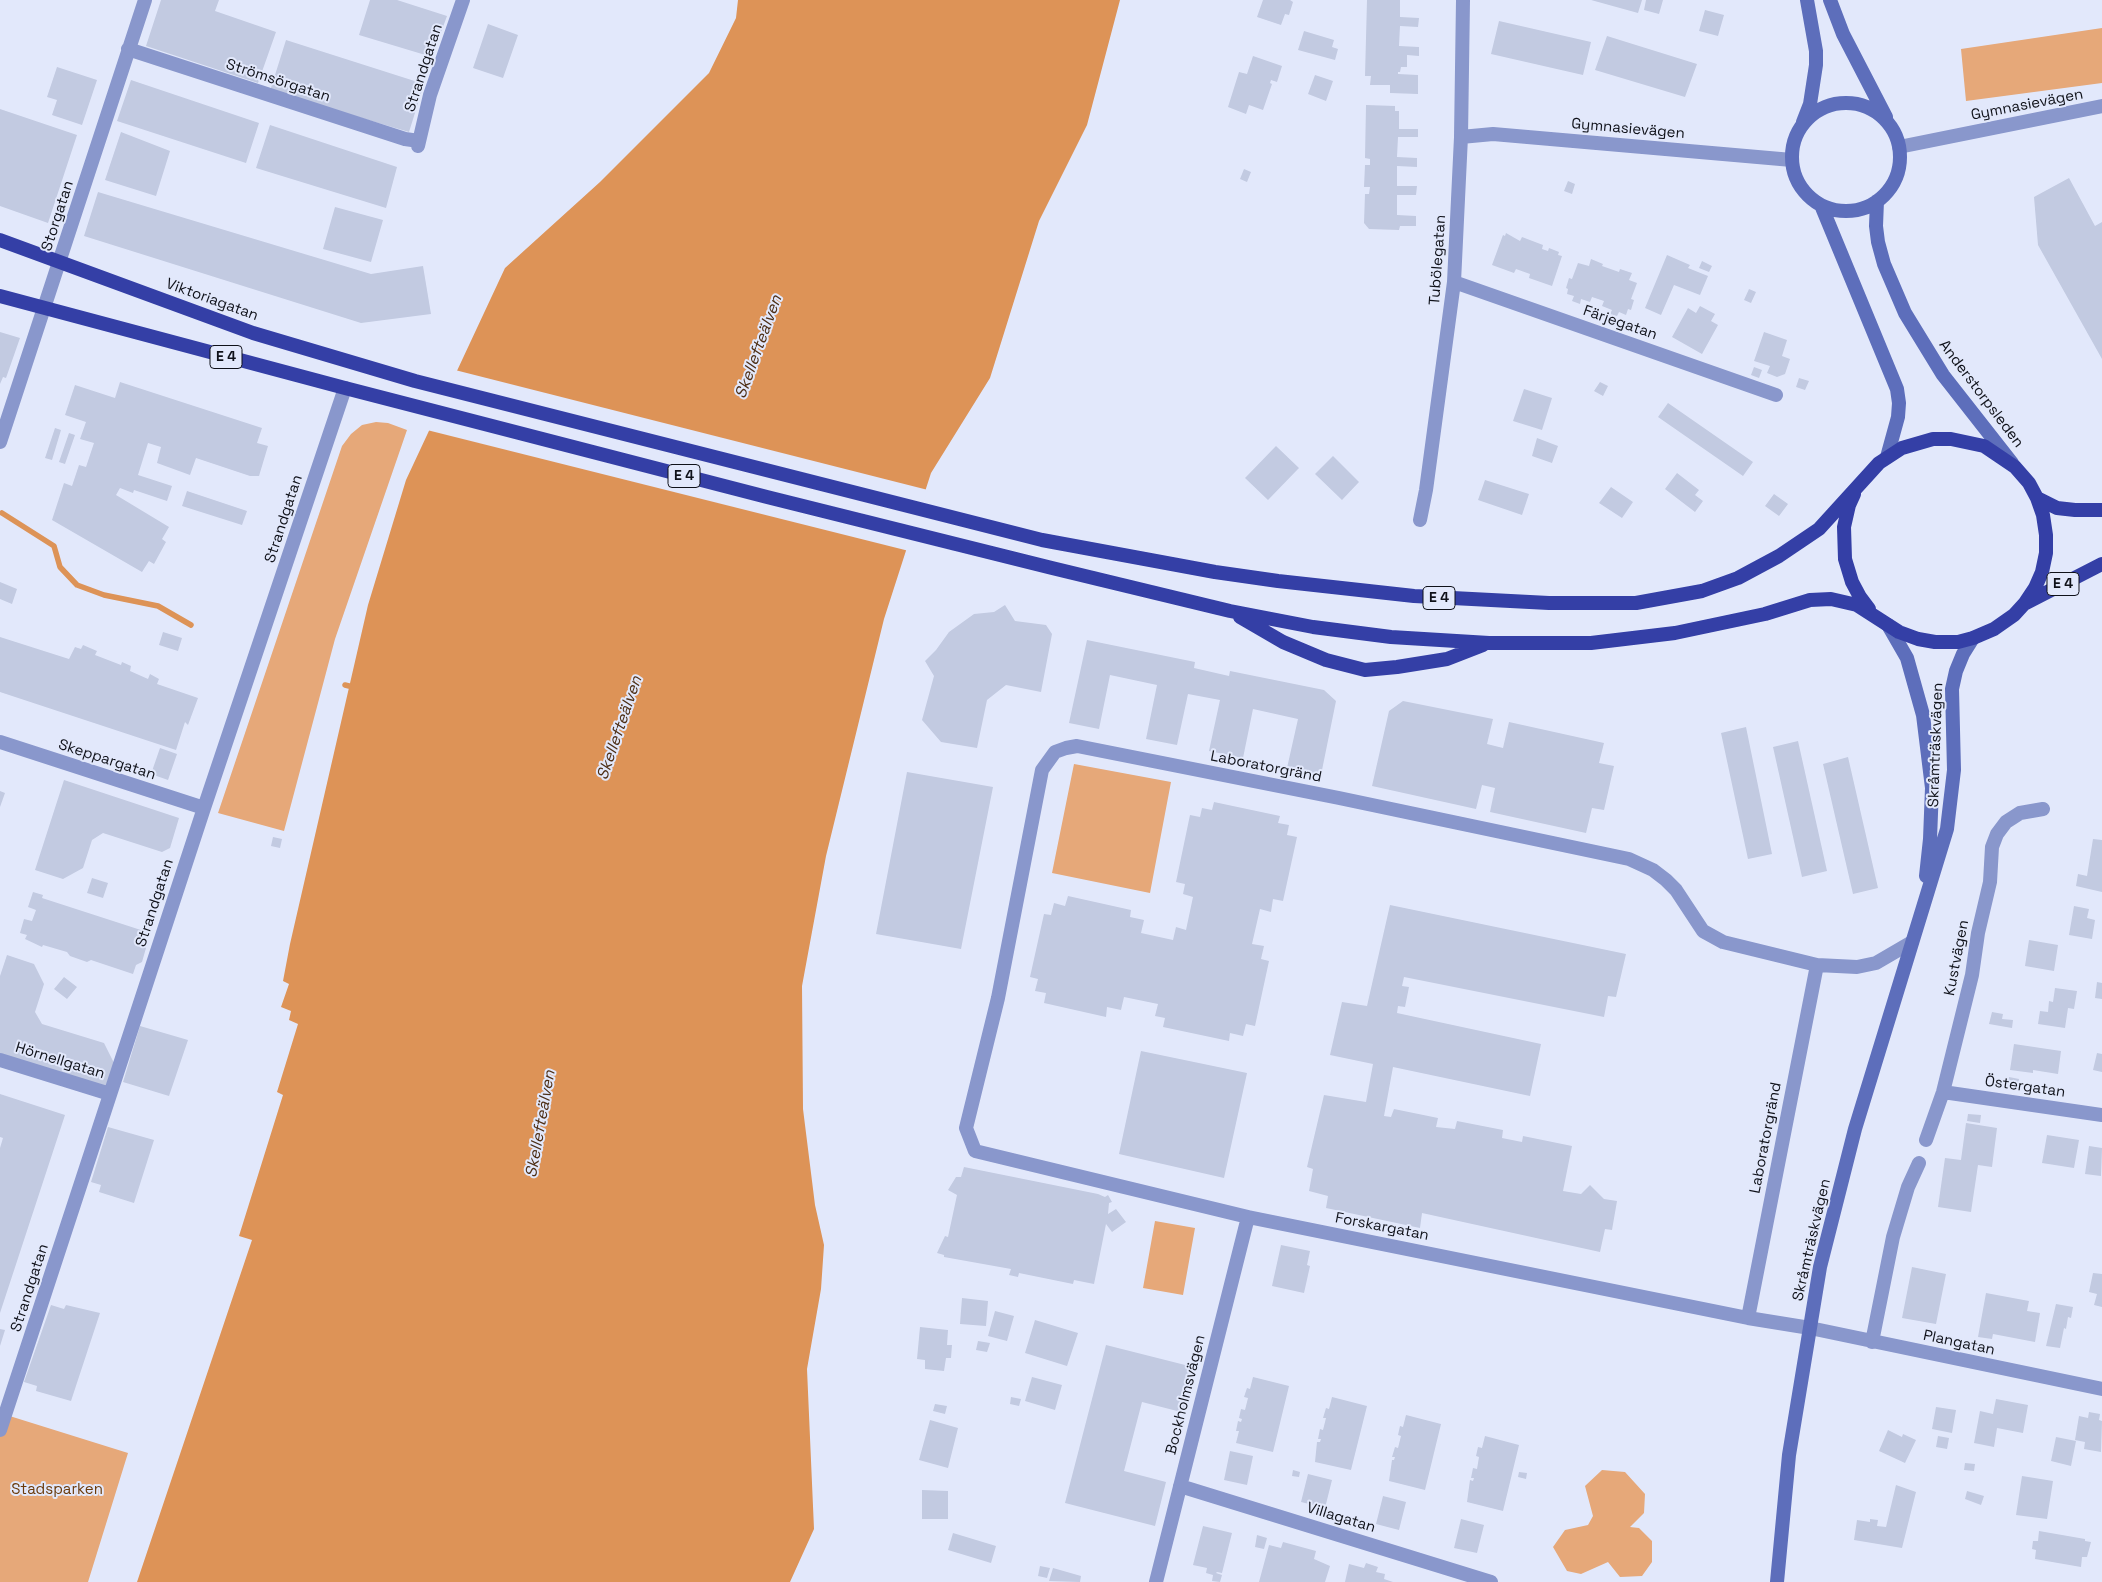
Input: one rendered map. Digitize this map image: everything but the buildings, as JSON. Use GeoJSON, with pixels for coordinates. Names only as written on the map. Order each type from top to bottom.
{"type":"FeatureCollection","features":[{"type":"Feature","properties":{"kind":"highway","name":"Viktoriagatan"},"geometry":{"type":"LineString","coordinates":[[0,240],[253,333],[415,381],[1042,540],[1125,557],[1278,581],[1414,596],[1549,604],[1636,603],[1702,591],[1738,578],[1779,556],[1819,529],[1874,467]]}},
{"type":"Feature","properties":{"kind":"highway","name":"E 4"},"geometry":{"type":"LineString","coordinates":[[0,296],[345,388],[767,497],[1230,611],[1313,627],[1391,637],[1489,643],[1591,642],[1675,633],[1765,614],[1810,600],[1832,598],[1857,605],[1885,623]]}},
{"type":"Feature","properties":{"kind":"highway"},"geometry":{"type":"LineString","coordinates":[[1951,439],[1984,446],[2015,467],[2029,483],[2037,498],[2043,515],[2046,553],[2042,572],[2035,588],[2025,604],[2008,620],[1994,630],[1973,638],[1958,642],[1935,642],[1918,639],[1885,623],[1865,604],[1852,582],[1844,559],[1843,540],[1849,505],[1857,489],[1874,467],[1902,448],[1919,442],[1951,439]]}},
{"type":"Feature","properties":{"kind":"highway"},"geometry":{"type":"LineString","coordinates":[[2037,498],[2057,508],[2102,510]]}},
{"type":"Feature","properties":{"kind":"highway","name":"E 4"},"geometry":{"type":"LineString","coordinates":[[2025,604],[2102,564]]}},
{"type":"Feature","properties":{"kind":"highway"},"geometry":{"type":"LineString","coordinates":[[1230,611],[1283,642],[1326,660],[1365,670],[1447,659],[1489,643]]}},
{"type":"Feature","properties":{"kind":"main road"},"geometry":{"type":"LineString","coordinates":[[1807,0],[1816,51],[1816,65],[1810,104],[1798,131],[1792,160],[1796,178],[1810,198],[1830,209],[1846,211],[1862,209],[1877,201],[1891,187],[1898,174],[1900,163],[1899,147],[1895,133],[1843,34],[1830,0]]}},
{"type":"Feature","properties":{"kind":"main road"},"geometry":{"type":"LineString","coordinates":[[1798,131],[1808,118],[1816,112],[1833,104],[1848,102],[1873,110],[1884,118],[1895,133]]}},
{"type":"Feature","properties":{"kind":"main road","name":"Anderstorpsleden"},"geometry":{"type":"LineString","coordinates":[[1877,201],[1876,226],[1878,242],[1884,264],[1905,313],[1943,375],[2015,467]]}},
{"type":"Feature","properties":{"kind":"main road"},"geometry":{"type":"LineString","coordinates":[[1821,205],[1897,389],[1898,417],[1887,457]]}},
{"type":"Feature","properties":{"kind":"main road","name":"Skråmträskvägen"},"geometry":{"type":"LineString","coordinates":[[1885,623],[1907,658],[1924,715],[1932,788],[1930,838],[1921,913]]}},
{"type":"Feature","properties":{"kind":"main road","name":"Skråmträskvägen"},"geometry":{"type":"LineString","coordinates":[[1777,1582],[1789,1455],[1820,1267],[1855,1130],[1947,829],[1954,770],[1952,689],[1962,654],[1973,638]]}},
{"type":"Feature","properties":{"kind":"street","name":"Storgatan"},"geometry":{"type":"LineString","coordinates":[[0,442],[145,0]]}},
{"type":"Feature","properties":{"kind":"street","name":"Strandgatan"},"geometry":{"type":"LineString","coordinates":[[419,144],[430,95],[463,0]]}},
{"type":"Feature","properties":{"kind":"street","name":"Tubölegatan"},"geometry":{"type":"LineString","coordinates":[[1420,520],[1426,490],[1454,282],[1461,137],[1463,0]]}},
{"type":"Feature","properties":{"kind":"street","name":"Strömsörgatan"},"geometry":{"type":"LineString","coordinates":[[128,49],[419,144]]}},
{"type":"Feature","properties":{"kind":"street","name":"Gymnasievägen"},"geometry":{"type":"LineString","coordinates":[[1899,147],[2102,106]]}},
{"type":"Feature","properties":{"kind":"street","name":"Gymnasievägen"},"geometry":{"type":"LineString","coordinates":[[1461,137],[1493,134],[1792,160]]}},
{"type":"Feature","properties":{"kind":"street","name":"Färjegatan"},"geometry":{"type":"LineString","coordinates":[[1454,282],[1776,395]]}},
{"type":"Feature","properties":{"kind":"street","name":"Strandgatan"},"geometry":{"type":"LineString","coordinates":[[0,1430],[204,808],[345,388]]}},
{"type":"Feature","properties":{"kind":"street","name":"Skeppargatan"},"geometry":{"type":"LineString","coordinates":[[0,742],[204,808]]}},
{"type":"Feature","properties":{"kind":"street","name":"Laboratorgränd"},"geometry":{"type":"LineString","coordinates":[[966,1128],[998,998],[1042,770],[1055,752],[1066,748],[1077,746],[1329,796],[1629,859],[1654,870],[1666,880],[1676,890],[1703,932],[1723,942],[1817,965],[1857,968],[1876,964],[1912,942]]}},
{"type":"Feature","properties":{"kind":"street","name":"Kustvägen"},"geometry":{"type":"LineString","coordinates":[[1926,1140],[1943,1092],[1972,975],[1978,933],[1990,882],[1995,840],[2006,822],[2020,813],[2043,809]]}},
{"type":"Feature","properties":{"kind":"street","name":"Laboratorgränd"},"geometry":{"type":"LineString","coordinates":[[1748,1318],[1817,965]]}},
{"type":"Feature","properties":{"kind":"street","name":"Hörnellgatan"},"geometry":{"type":"LineString","coordinates":[[0,1060],[110,1094]]}},
{"type":"Feature","properties":{"kind":"street","name":"Östergatan"},"geometry":{"type":"LineString","coordinates":[[1943,1092],[2102,1115]]}},
{"type":"Feature","properties":{"kind":"street","name":"Forskargatan"},"geometry":{"type":"LineString","coordinates":[[966,1128],[975,1151],[1248,1217],[1748,1318],[1810,1328]]}},
{"type":"Feature","properties":{"kind":"street"},"geometry":{"type":"LineString","coordinates":[[1872,1342],[1893,1237],[1908,1188],[1919,1163]]}},
{"type":"Feature","properties":{"kind":"street","name":"Bockholmsvägen"},"geometry":{"type":"LineString","coordinates":[[1156,1582],[1248,1217]]}},
{"type":"Feature","properties":{"kind":"street","name":"Plangatan"},"geometry":{"type":"LineString","coordinates":[[1810,1328],[2102,1389]]}},
{"type":"Feature","properties":{"kind":"street","name":"Villagatan"},"geometry":{"type":"LineString","coordinates":[[1180,1486],[1491,1582]]}},
{"type":"Feature","properties":{"kind":"green space"},"geometry":{"type":"Polygon","coordinates":[[[2102,28],[2102,83],[1966,101],[1961,49],[2102,28]]]}},
{"type":"Feature","properties":{"kind":"green space"},"geometry":{"type":"Polygon","coordinates":[[[376,422],[388,423],[407,430],[335,639],[284,831],[218,813],[342,446],[351,434],[362,425],[376,422]]]}},
{"type":"Feature","properties":{"kind":"green space"},"geometry":{"type":"Polygon","coordinates":[[[1074,764],[1171,782],[1150,893],[1052,873],[1074,764]]]}},
{"type":"Feature","properties":{"kind":"green space"},"geometry":{"type":"Polygon","coordinates":[[[1155,1221],[1195,1228],[1183,1295],[1143,1288],[1155,1221]]]}},
{"type":"Feature","properties":{"kind":"green space","name":"Stadsparken"},"geometry":{"type":"Polygon","coordinates":[[[0,1413],[128,1453],[88,1582],[0,1582],[0,1413]]]}},
{"type":"Feature","properties":{"kind":"green space"},"geometry":{"type":"Polygon","coordinates":[[[1602,1470],[1625,1472],[1645,1494],[1644,1513],[1630,1527],[1639,1528],[1652,1541],[1652,1562],[1642,1576],[1620,1577],[1608,1562],[1581,1574],[1567,1571],[1553,1547],[1565,1530],[1588,1525],[1593,1516],[1585,1486],[1602,1470]]]}},
{"type":"Feature","properties":{"kind":"water","name":"Skellefteälven"},"geometry":{"type":"Polygon","coordinates":[[[738,0],[1120,0],[1087,125],[1039,221],[990,378],[931,473],[884,619],[826,856],[802,986],[803,1109],[815,1205],[824,1245],[821,1289],[807,1369],[814,1529],[790,1582],[137,1582],[252,1240],[239,1236],[283,1095],[277,1092],[298,1024],[289,1020],[291,1011],[281,1007],[289,984],[283,981],[290,944],[368,605],[406,480],[505,268],[600,182],[709,73],[736,18],[738,0]]]}},
{"type":"Feature","properties":{"kind":"pier"},"geometry":{"type":"Polygon","coordinates":[[[455,370],[928,490],[909,551],[427,430],[455,370]]]}},
{"type":"Feature","properties":{"kind":"waterway"},"geometry":{"type":"LineString","coordinates":[[2,513],[54,546],[60,567],[77,585],[104,595],[158,606],[191,625]]}},
{"type":"Feature","properties":{"kind":"waterway"},"geometry":{"type":"LineString","coordinates":[[345,685],[349,686]]}}]}
